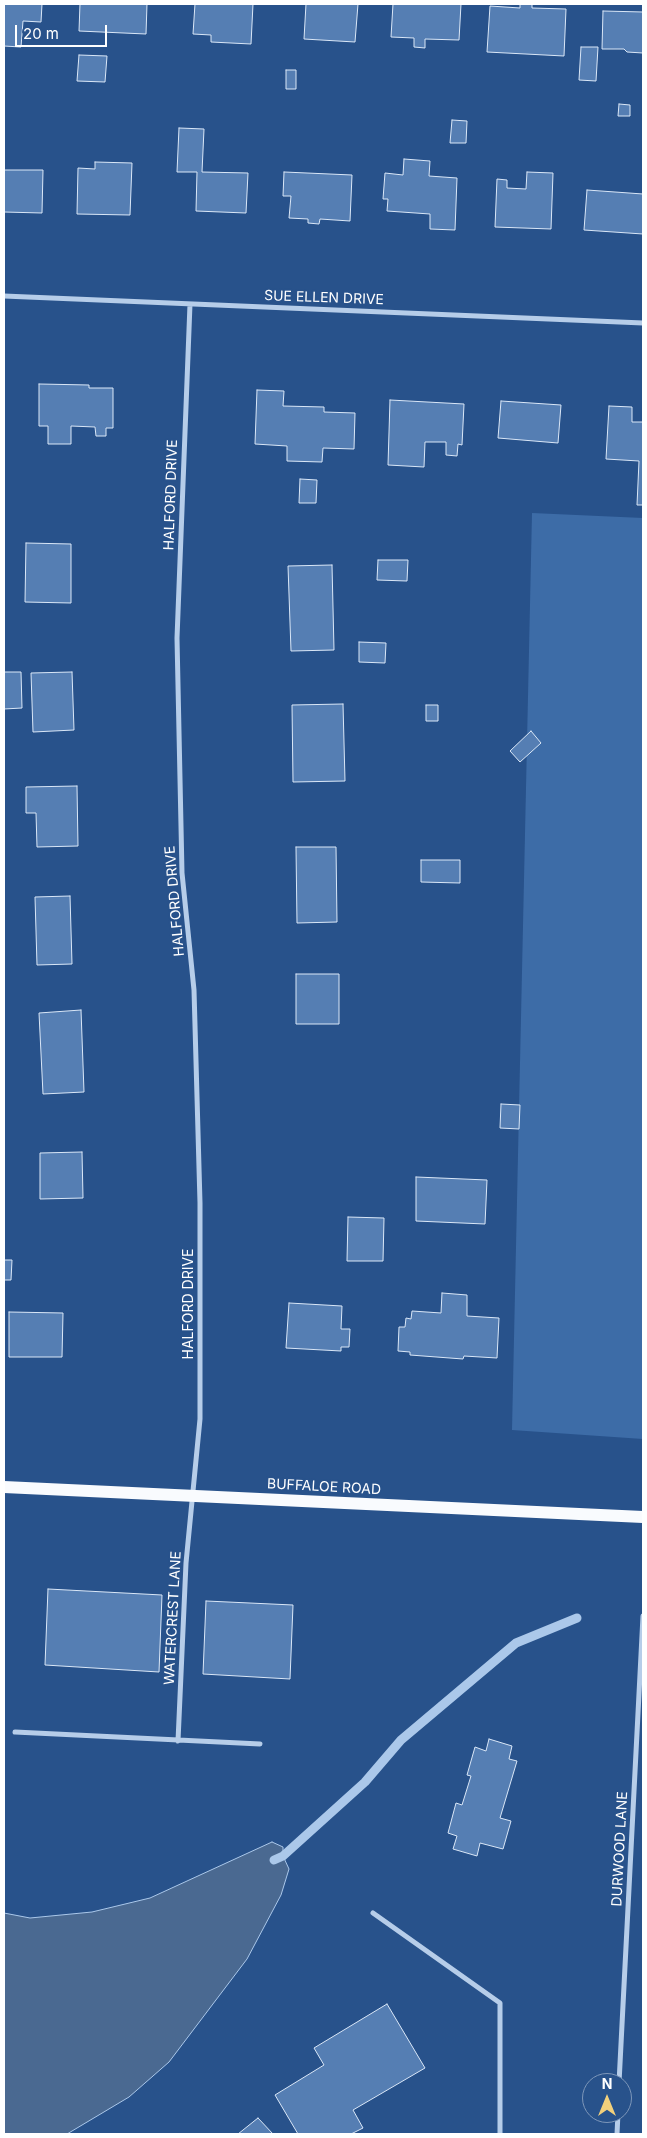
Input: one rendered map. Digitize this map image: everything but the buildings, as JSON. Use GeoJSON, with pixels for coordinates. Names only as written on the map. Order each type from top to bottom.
{"type":"FeatureCollection","features":[{"type":"Feature","properties":{"kind":"main road","name":"BUFFALOE ROAD"},"geometry":{"type":"LineString","coordinates":[[4,1487],[643,1517]]}},
{"type":"Feature","properties":{"kind":"street","name":"SUE ELLEN DRIVE"},"geometry":{"type":"LineString","coordinates":[[4,296],[643,323]]}},
{"type":"Feature","properties":{"kind":"street","name":"HALFORD DRIVE"},"geometry":{"type":"LineString","coordinates":[[190,304],[177,638],[182,873],[194,990],[200,1203],[200,1419],[193,1496]]}},
{"type":"Feature","properties":{"kind":"street","name":"WATERCREST LANE"},"geometry":{"type":"LineString","coordinates":[[178,1741],[186,1563],[193,1496]]}},
{"type":"Feature","properties":{"kind":"street","name":"DURWOOD LANE"},"geometry":{"type":"LineString","coordinates":[[620,2073],[643,1616]]}},
{"type":"Feature","properties":{"kind":"street"},"geometry":{"type":"LineString","coordinates":[[15,1732],[260,1744]]}},
{"type":"Feature","properties":{"kind":"street"},"geometry":{"type":"LineString","coordinates":[[373,1913],[500,2003],[500,2134]]}},
{"type":"Feature","properties":{"kind":"shaded area"},"geometry":{"type":"Polygon","coordinates":[[[532,513],[643,518],[643,1439],[512,1430],[532,513]]]}},
{"type":"Feature","properties":{"kind":"shaded area"},"geometry":{"type":"Polygon","coordinates":[[[272,1842],[283,1847],[283,1856],[289,1869],[281,1895],[247,1959],[169,2062],[129,2097],[67,2134],[4,2134],[4,1913],[30,1918],[92,1912],[150,1898],[272,1842]]]}},
{"type":"Feature","properties":{"kind":"waterway"},"geometry":{"type":"LineString","coordinates":[[274,1860],[283,1856],[365,1782],[401,1740],[516,1643],[577,1618]]}}]}
